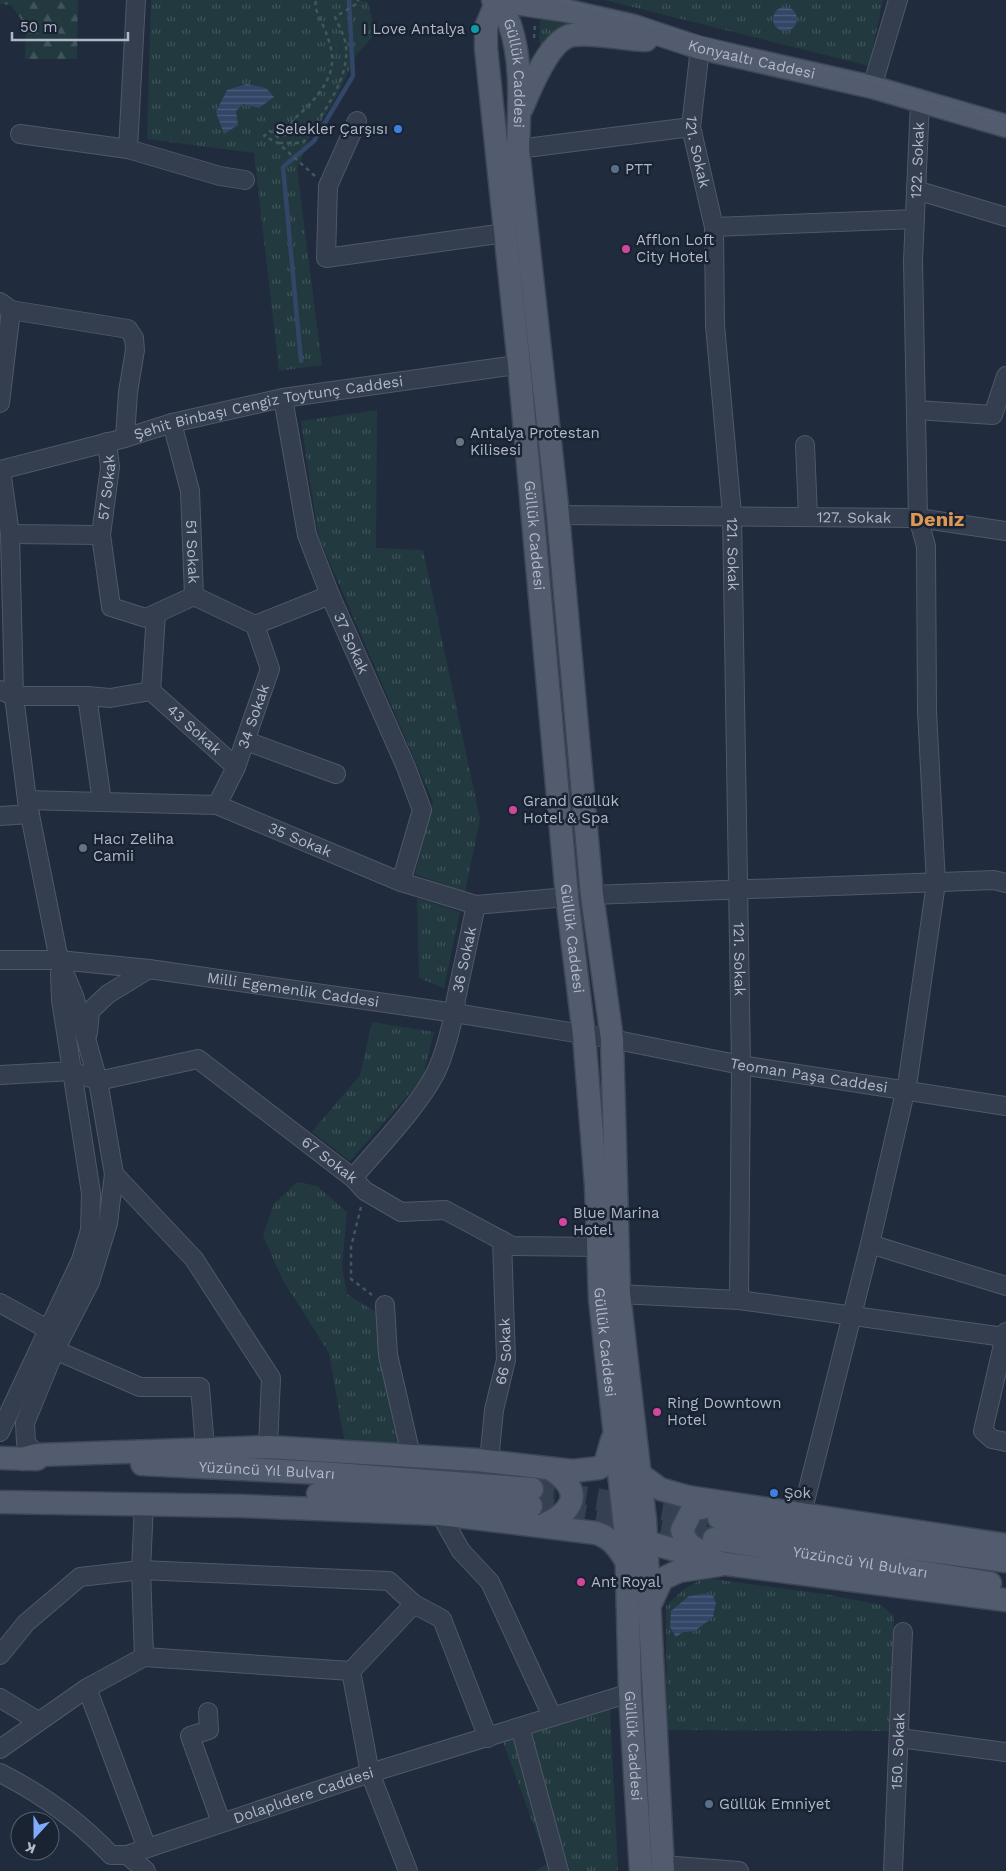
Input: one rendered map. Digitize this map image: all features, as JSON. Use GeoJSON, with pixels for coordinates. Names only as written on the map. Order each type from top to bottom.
{"type":"FeatureCollection","features":[{"type":"Feature","properties":{"kind":"main road","name":"Konyaaltı Caddesi"},"geometry":{"type":"LineString","coordinates":[[495,0],[577,13],[634,26],[700,48],[872,87],[1006,126]]}},
{"type":"Feature","properties":{"kind":"main road","name":"Güllük Caddesi"},"geometry":{"type":"LineString","coordinates":[[495,0],[510,22],[515,44],[519,114],[518,149],[558,515],[592,895],[612,1039],[619,1294],[638,1510],[649,1608],[663,1868]]}},
{"type":"Feature","properties":{"kind":"main road","name":"Güllük Caddesi"},"geometry":{"type":"LineString","coordinates":[[495,0],[486,27],[486,48],[519,364],[567,897],[584,1035],[596,1185],[600,1299],[620,1482],[638,1510],[627,1562],[630,1693],[641,1871]]}},
{"type":"Feature","properties":{"kind":"main road"},"geometry":{"type":"LineString","coordinates":[[519,114],[532,83],[556,45],[572,35],[632,40],[673,40]]}},
{"type":"Feature","properties":{"kind":"main road"},"geometry":{"type":"LineString","coordinates":[[573,1471],[599,1468],[605,1464],[614,1430]]}},
{"type":"Feature","properties":{"kind":"main road"},"geometry":{"type":"LineString","coordinates":[[20,1457],[205,1448],[268,1447],[488,1461],[573,1471],[598,1480],[620,1482]]}},
{"type":"Feature","properties":{"kind":"main road","name":"Yüzüncü Yıl Bulvarı"},"geometry":{"type":"LineString","coordinates":[[0,1492],[120,1489],[532,1497],[321,1473],[20,1457]]}},
{"type":"Feature","properties":{"kind":"main road"},"geometry":{"type":"LineString","coordinates":[[542,1526],[564,1514],[571,1500],[571,1490],[568,1484],[551,1468]]}},
{"type":"Feature","properties":{"kind":"main road"},"geometry":{"type":"LineString","coordinates":[[638,1510],[660,1489],[717,1515]]}},
{"type":"Feature","properties":{"kind":"main road"},"geometry":{"type":"LineString","coordinates":[[0,1502],[144,1504],[440,1514],[581,1530],[607,1537],[616,1545],[627,1562]]}},
{"type":"Feature","properties":{"kind":"main road"},"geometry":{"type":"LineString","coordinates":[[581,1530],[638,1510],[668,1506],[717,1515],[802,1513],[1006,1545]]}},
{"type":"Feature","properties":{"kind":"main road"},"geometry":{"type":"LineString","coordinates":[[638,1510],[726,1564]]}},
{"type":"Feature","properties":{"kind":"main road"},"geometry":{"type":"LineString","coordinates":[[717,1515],[692,1510],[682,1530],[685,1541],[690,1546],[726,1564]]}},
{"type":"Feature","properties":{"kind":"main road","name":"Yüzüncü Yıl Bulvarı"},"geometry":{"type":"LineString","coordinates":[[717,1515],[849,1540],[1006,1561]]}},
{"type":"Feature","properties":{"kind":"main road","name":"Yüzüncü Yıl Bulvarı"},"geometry":{"type":"LineString","coordinates":[[717,1515],[1006,1586]]}},
{"type":"Feature","properties":{"kind":"main road"},"geometry":{"type":"LineString","coordinates":[[649,1608],[662,1579],[679,1571],[726,1564],[1006,1600]]}},
{"type":"Feature","properties":{"kind":"street"},"geometry":{"type":"LineString","coordinates":[[128,149],[136,0]]}},
{"type":"Feature","properties":{"kind":"street"},"geometry":{"type":"LineString","coordinates":[[872,87],[898,0]]}},
{"type":"Feature","properties":{"kind":"street","name":"121. Sokak"},"geometry":{"type":"LineString","coordinates":[[700,48],[691,127],[714,227],[715,326],[732,514],[741,1065],[738,1300]]}},
{"type":"Feature","properties":{"kind":"street","name":"122. Sokak"},"geometry":{"type":"LineString","coordinates":[[802,1513],[870,1244],[908,1079],[936,883],[927,711],[926,546],[918,518],[913,261],[920,102]]}},
{"type":"Feature","properties":{"kind":"street"},"geometry":{"type":"LineString","coordinates":[[357,121],[328,186],[326,258],[505,233]]}},
{"type":"Feature","properties":{"kind":"street"},"geometry":{"type":"LineString","coordinates":[[518,149],[691,127]]}},
{"type":"Feature","properties":{"kind":"street"},"geometry":{"type":"LineString","coordinates":[[20,134],[128,149],[220,176],[245,180]]}},
{"type":"Feature","properties":{"kind":"street"},"geometry":{"type":"LineString","coordinates":[[916,190],[1006,217]]}},
{"type":"Feature","properties":{"kind":"street"},"geometry":{"type":"LineString","coordinates":[[714,227],[915,219]]}},
{"type":"Feature","properties":{"kind":"street"},"geometry":{"type":"LineString","coordinates":[[0,403],[6,306],[128,329],[134,338],[135,350],[128,392],[125,438]]}},
{"type":"Feature","properties":{"kind":"street","name":"Şehit Binbaşı Cengiz Toytunç Caddesi"},"geometry":{"type":"LineString","coordinates":[[1,470],[125,438],[172,423],[283,398],[542,361]]}},
{"type":"Feature","properties":{"kind":"street"},"geometry":{"type":"LineString","coordinates":[[916,410],[993,415],[1006,376]]}},
{"type":"Feature","properties":{"kind":"street","name":"37 Sokak"},"geometry":{"type":"LineString","coordinates":[[283,398],[307,535],[330,595],[406,767],[422,810],[401,882]]}},
{"type":"Feature","properties":{"kind":"street","name":"51 Sokak"},"geometry":{"type":"LineString","coordinates":[[172,423],[190,491],[194,596],[255,625]]}},
{"type":"Feature","properties":{"kind":"street","name":"57 Sokak"},"geometry":{"type":"LineString","coordinates":[[107,442],[110,467],[101,534],[111,606],[146,618],[156,614]]}},
{"type":"Feature","properties":{"kind":"street"},"geometry":{"type":"LineString","coordinates":[[806,445],[808,516]]}},
{"type":"Feature","properties":{"kind":"street"},"geometry":{"type":"LineString","coordinates":[[0,1432],[16,1402],[47,1329],[80,1260],[90,1230],[91,1193],[61,1000],[59,960],[7,693],[10,534],[1,470]]}},
{"type":"Feature","properties":{"kind":"street","name":"127. Sokak"},"geometry":{"type":"LineString","coordinates":[[558,515],[732,514],[918,518],[1006,531]]}},
{"type":"Feature","properties":{"kind":"street"},"geometry":{"type":"LineString","coordinates":[[10,534],[101,534]]}},
{"type":"Feature","properties":{"kind":"street"},"geometry":{"type":"LineString","coordinates":[[255,625],[330,595]]}},
{"type":"Feature","properties":{"kind":"street"},"geometry":{"type":"LineString","coordinates":[[7,693],[110,698],[151,691],[156,614],[194,596]]}},
{"type":"Feature","properties":{"kind":"street","name":"34 Sokak"},"geometry":{"type":"LineString","coordinates":[[217,805],[236,767],[270,669],[255,625]]}},
{"type":"Feature","properties":{"kind":"street","name":"43 Sokak"},"geometry":{"type":"LineString","coordinates":[[151,691],[236,767]]}},
{"type":"Feature","properties":{"kind":"street"},"geometry":{"type":"LineString","coordinates":[[87,696],[102,802]]}},
{"type":"Feature","properties":{"kind":"street"},"geometry":{"type":"LineString","coordinates":[[246,741],[336,774]]}},
{"type":"Feature","properties":{"kind":"street","name":"35 Sokak"},"geometry":{"type":"LineString","coordinates":[[0,816],[28,807],[102,802],[217,805],[401,882],[476,905],[567,897]]}},
{"type":"Feature","properties":{"kind":"street"},"geometry":{"type":"LineString","coordinates":[[592,895],[994,880],[1006,882]]}},
{"type":"Feature","properties":{"kind":"street","name":"36 Sokak"},"geometry":{"type":"LineString","coordinates":[[353,1178],[410,1109],[435,1074],[455,1013],[456,999],[476,905]]}},
{"type":"Feature","properties":{"kind":"street","name":"Milli Egemenlik Caddesi"},"geometry":{"type":"LineString","coordinates":[[0,960],[59,960],[149,969],[455,1013],[584,1035]]}},
{"type":"Feature","properties":{"kind":"street"},"geometry":{"type":"LineString","coordinates":[[20,1457],[26,1443],[25,1422],[55,1350],[90,1282],[108,1223],[114,1174],[98,1082],[74,996],[59,960]]}},
{"type":"Feature","properties":{"kind":"street"},"geometry":{"type":"LineString","coordinates":[[87,1040],[90,1011],[108,994],[149,969]]}},
{"type":"Feature","properties":{"kind":"street","name":"Teoman Paşa Caddesi"},"geometry":{"type":"LineString","coordinates":[[584,1035],[741,1065],[1006,1106]]}},
{"type":"Feature","properties":{"kind":"street","name":"67 Sokak"},"geometry":{"type":"LineString","coordinates":[[98,1082],[198,1059],[353,1178],[365,1191],[401,1212],[445,1210],[512,1246],[598,1247]]}},
{"type":"Feature","properties":{"kind":"street"},"geometry":{"type":"LineString","coordinates":[[0,1075],[72,1071],[98,1082]]}},
{"type":"Feature","properties":{"kind":"street"},"geometry":{"type":"LineString","coordinates":[[114,1174],[194,1258],[271,1378],[268,1447]]}},
{"type":"Feature","properties":{"kind":"street","name":"66 Sokak"},"geometry":{"type":"LineString","coordinates":[[488,1461],[494,1410],[506,1360],[502,1240]]}},
{"type":"Feature","properties":{"kind":"street"},"geometry":{"type":"LineString","coordinates":[[870,1244],[1006,1286]]}},
{"type":"Feature","properties":{"kind":"street"},"geometry":{"type":"LineString","coordinates":[[619,1294],[738,1300],[851,1316],[1005,1334],[983,1431],[992,1439],[1006,1442]]}},
{"type":"Feature","properties":{"kind":"street"},"geometry":{"type":"LineString","coordinates":[[0,1303],[47,1329],[55,1350],[140,1387],[200,1387],[205,1448]]}},
{"type":"Feature","properties":{"kind":"street"},"geometry":{"type":"LineString","coordinates":[[385,1305],[388,1355],[411,1455]]}},
{"type":"Feature","properties":{"kind":"street"},"geometry":{"type":"LineString","coordinates":[[144,1504],[142,1570],[144,1657]]}},
{"type":"Feature","properties":{"kind":"street"},"geometry":{"type":"LineString","coordinates":[[440,1514],[460,1551],[490,1582],[552,1716]]}},
{"type":"Feature","properties":{"kind":"street"},"geometry":{"type":"LineString","coordinates":[[0,1655],[26,1623],[80,1577],[142,1570],[390,1581],[414,1604],[442,1619],[488,1738]]}},
{"type":"Feature","properties":{"kind":"street"},"geometry":{"type":"LineString","coordinates":[[351,1671],[414,1604]]}},
{"type":"Feature","properties":{"kind":"street","name":"150. Sokak"},"geometry":{"type":"LineString","coordinates":[[893,1871],[903,1632]]}},
{"type":"Feature","properties":{"kind":"street"},"geometry":{"type":"LineString","coordinates":[[0,1749],[87,1688],[144,1657],[351,1671]]}},
{"type":"Feature","properties":{"kind":"street"},"geometry":{"type":"LineString","coordinates":[[351,1671],[370,1773],[408,1871]]}},
{"type":"Feature","properties":{"kind":"street"},"geometry":{"type":"LineString","coordinates":[[87,1688],[148,1848]]}},
{"type":"Feature","properties":{"kind":"street","name":"Dolaplıdere Caddesi"},"geometry":{"type":"LineString","coordinates":[[127,1856],[221,1822],[370,1773],[630,1693]]}},
{"type":"Feature","properties":{"kind":"street"},"geometry":{"type":"LineString","coordinates":[[0,1698],[38,1721]]}},
{"type":"Feature","properties":{"kind":"street"},"geometry":{"type":"LineString","coordinates":[[208,1712],[208,1730],[190,1736],[221,1822]]}},
{"type":"Feature","properties":{"kind":"street"},"geometry":{"type":"LineString","coordinates":[[520,1727],[559,1871]]}},
{"type":"Feature","properties":{"kind":"street"},"geometry":{"type":"LineString","coordinates":[[900,1738],[1006,1752]]}},
{"type":"Feature","properties":{"kind":"street"},"geometry":{"type":"LineString","coordinates":[[0,1772],[26,1786],[93,1836],[111,1855],[127,1856],[146,1871]]}},
{"type":"Feature","properties":{"kind":"street"},"geometry":{"type":"LineString","coordinates":[[663,1868],[739,1871]]}},
{"type":"Feature","properties":{"kind":"path"},"geometry":{"type":"LineString","coordinates":[[313,174],[278,143],[264,136],[270,131],[278,137],[288,134],[290,121],[319,95],[330,75],[333,56],[328,36],[315,7],[316,0]]}},
{"type":"Feature","properties":{"kind":"path"},"geometry":{"type":"LineString","coordinates":[[278,143],[303,143],[343,77],[346,46],[335,17],[358,3],[358,0]]}},
{"type":"Feature","properties":{"kind":"path"},"geometry":{"type":"LineString","coordinates":[[365,1191],[351,1247],[351,1279],[385,1305]]}},
{"type":"Feature","properties":{"kind":"green space"},"geometry":{"type":"Polygon","coordinates":[[[0,0],[78,0],[77,59],[25,59],[26,26],[11,5],[0,4],[0,0]]]}},
{"type":"Feature","properties":{"kind":"green space"},"geometry":{"type":"Polygon","coordinates":[[[151,0],[359,0],[368,2],[375,34],[357,54],[335,100],[308,141],[297,169],[322,365],[279,371],[254,153],[147,139],[151,0]]]}},
{"type":"Feature","properties":{"kind":"green space"},"geometry":{"type":"Polygon","coordinates":[[[605,0],[883,0],[869,66],[605,0]]]}},
{"type":"Feature","properties":{"kind":"green space"},"geometry":{"type":"Polygon","coordinates":[[[550,17],[591,25],[543,58],[539,38],[540,21],[550,17]]]}},
{"type":"Feature","properties":{"kind":"green space"},"geometry":{"type":"Polygon","coordinates":[[[377,410],[376,548],[423,550],[480,819],[465,892],[415,874],[433,802],[318,535],[301,421],[377,410]]]}},
{"type":"Feature","properties":{"kind":"green space"},"geometry":{"type":"Polygon","coordinates":[[[417,898],[460,912],[444,988],[419,978],[417,898]]]}},
{"type":"Feature","properties":{"kind":"green space"},"geometry":{"type":"Polygon","coordinates":[[[372,1022],[434,1032],[423,1078],[350,1161],[312,1132],[360,1075],[372,1022]]]}},
{"type":"Feature","properties":{"kind":"green space"},"geometry":{"type":"Polygon","coordinates":[[[297,1182],[317,1186],[347,1212],[342,1267],[347,1294],[377,1313],[399,1445],[344,1439],[329,1353],[282,1279],[263,1235],[274,1204],[297,1182]]]}},
{"type":"Feature","properties":{"kind":"green space"},"geometry":{"type":"Polygon","coordinates":[[[538,1476],[549,1479],[554,1487],[556,1497],[546,1512],[534,1513],[538,1476]]]}},
{"type":"Feature","properties":{"kind":"green space"},"geometry":{"type":"Polygon","coordinates":[[[708,1514],[717,1514],[711,1549],[698,1538],[700,1525],[708,1514]]]}},
{"type":"Feature","properties":{"kind":"green space"},"geometry":{"type":"Polygon","coordinates":[[[705,1578],[824,1594],[881,1605],[894,1616],[889,1731],[667,1730],[666,1606],[685,1588],[705,1578]]]}},
{"type":"Feature","properties":{"kind":"green space"},"geometry":{"type":"Polygon","coordinates":[[[610,1709],[618,1871],[534,1871],[548,1864],[503,1742],[610,1709]]]}},
{"type":"Feature","properties":{"kind":"water"},"geometry":{"type":"Polygon","coordinates":[[[785,7],[793,11],[797,19],[793,27],[785,31],[777,27],[773,19],[777,11],[785,7]]]}},
{"type":"Feature","properties":{"kind":"water"},"geometry":{"type":"Polygon","coordinates":[[[247,84],[266,88],[274,97],[259,108],[243,104],[236,111],[238,125],[224,134],[216,112],[227,90],[247,84]]]}},
{"type":"Feature","properties":{"kind":"water"},"geometry":{"type":"Polygon","coordinates":[[[712,1594],[716,1603],[713,1617],[695,1631],[683,1632],[676,1637],[670,1627],[671,1611],[689,1596],[712,1594]]]}},
{"type":"Feature","properties":{"kind":"waterway"},"geometry":{"type":"LineString","coordinates":[[301,361],[283,167],[314,141],[353,76],[349,0]]}},
{"type":"Feature","properties":{"kind":"tunnel"},"geometry":{"type":"LineString","coordinates":[[532,1489],[708,1517]]}},
{"type":"Feature","properties":{"kind":"tunnel"},"geometry":{"type":"LineString","coordinates":[[531,1506],[714,1539]]}},
{"type":"Feature","properties":{"kind":"tram line"},"geometry":{"type":"LineString","coordinates":[[558,0],[873,81],[1006,120]]}},
{"type":"Feature","properties":{"kind":"place","name":"I Love Antalya"},"geometry":{"type":"Point","coordinates":[475,29]}},
{"type":"Feature","properties":{"kind":"place","name":"Selekler Çarşısı"},"geometry":{"type":"Point","coordinates":[398,129]}},
{"type":"Feature","properties":{"kind":"place","name":"PTT"},"geometry":{"type":"Point","coordinates":[615,169]}},
{"type":"Feature","properties":{"kind":"place","name":"Afflon Loft City Hotel"},"geometry":{"type":"Point","coordinates":[626,249]}},
{"type":"Feature","properties":{"kind":"place","name":"Antalya Protestan Kilisesi"},"geometry":{"type":"Point","coordinates":[460,442]}},
{"type":"Feature","properties":{"kind":"place","name":"Grand Güllük Hotel & Spa"},"geometry":{"type":"Point","coordinates":[513,810]}},
{"type":"Feature","properties":{"kind":"place","name":"Hacı Zeliha Camii"},"geometry":{"type":"Point","coordinates":[83,848]}},
{"type":"Feature","properties":{"kind":"place","name":"Blue Marina Hotel"},"geometry":{"type":"Point","coordinates":[563,1222]}},
{"type":"Feature","properties":{"kind":"place","name":"Ring Downtown Hotel"},"geometry":{"type":"Point","coordinates":[657,1412]}},
{"type":"Feature","properties":{"kind":"place","name":"Şok"},"geometry":{"type":"Point","coordinates":[774,1493]}},
{"type":"Feature","properties":{"kind":"place","name":"Ant Royal"},"geometry":{"type":"Point","coordinates":[581,1582]}},
{"type":"Feature","properties":{"kind":"place","name":"Güllük Emniyet"},"geometry":{"type":"Point","coordinates":[709,1804]}},
{"type":"Feature","properties":{"kind":"district","name":"Deniz"},"geometry":{"type":"Point","coordinates":[937,519]}}]}
